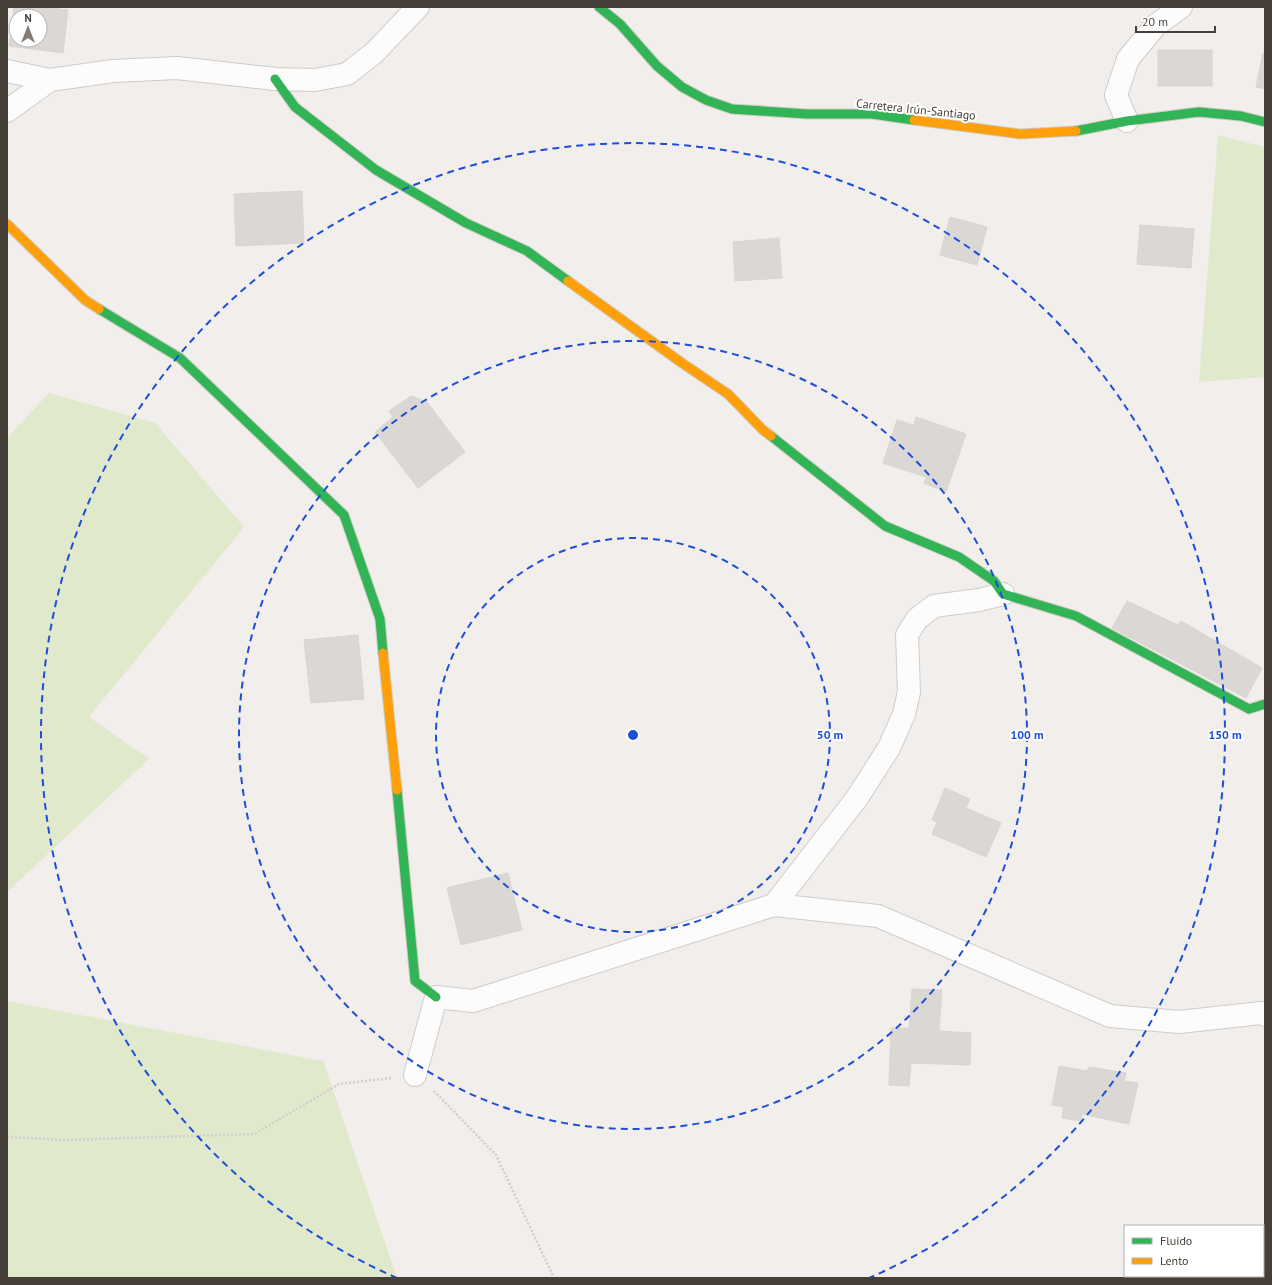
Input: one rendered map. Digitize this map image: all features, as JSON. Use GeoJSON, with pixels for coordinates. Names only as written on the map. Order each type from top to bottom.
{"type":"FeatureCollection","features":[{"type":"Feature","properties":{"kind":"main road","name":"Carretera Irún-Santiago"},"geometry":{"type":"LineString","coordinates":[[599,7],[620,24],[658,66],[682,87],[706,100],[732,108],[807,114],[872,114],[1020,134],[1072,132],[1127,121],[1199,112],[1241,116],[1265,122]]}},
{"type":"Feature","properties":{"kind":"main road"},"geometry":{"type":"LineString","coordinates":[[275,79],[295,107],[376,170],[466,223],[527,251],[682,363],[728,394],[763,430],[884,526],[959,557],[994,581],[1003,594],[1076,616],[1249,709],[1265,704]]}},
{"type":"Feature","properties":{"kind":"main road"},"geometry":{"type":"LineString","coordinates":[[7,224],[85,300],[180,358],[344,515],[380,619],[415,981],[436,997]]}},
{"type":"Feature","properties":{"kind":"street"},"geometry":{"type":"LineString","coordinates":[[7,71],[50,80],[113,71],[177,68],[275,79],[315,80],[347,74],[374,53],[418,7]]}},
{"type":"Feature","properties":{"kind":"street"},"geometry":{"type":"LineString","coordinates":[[1127,121],[1116,95],[1128,59],[1156,25],[1181,7]]}},
{"type":"Feature","properties":{"kind":"street"},"geometry":{"type":"LineString","coordinates":[[7,111],[50,80]]}},
{"type":"Feature","properties":{"kind":"street"},"geometry":{"type":"LineString","coordinates":[[774,905],[857,798],[889,748],[904,714],[909,692],[907,635],[917,619],[934,606],[979,600],[1003,594]]}},
{"type":"Feature","properties":{"kind":"street"},"geometry":{"type":"LineString","coordinates":[[415,1075],[436,997],[473,1001],[774,905],[878,916],[1110,1016],[1179,1022],[1260,1013],[1265,1014]]}},
{"type":"Feature","properties":{"kind":"path"},"geometry":{"type":"LineString","coordinates":[[7,1137],[64,1140],[254,1134],[339,1084],[415,1075],[442,1098],[496,1155],[554,1278]]}},
{"type":"Feature","properties":{"kind":"green space"},"geometry":{"type":"Polygon","coordinates":[[[1218,135],[1265,147],[1265,377],[1199,382],[1218,135]]]}},
{"type":"Feature","properties":{"kind":"green space"},"geometry":{"type":"Polygon","coordinates":[[[49,393],[155,423],[244,527],[89,717],[149,759],[7,892],[7,438],[49,393]]]}},
{"type":"Feature","properties":{"kind":"green space"},"geometry":{"type":"Polygon","coordinates":[[[7,1001],[323,1061],[397,1278],[7,1278],[7,1001]]]}},
{"type":"Feature","properties":{"kind":"building"},"geometry":{"type":"Polygon","coordinates":[[[14,7],[42,7],[68,10],[63,53],[24,48],[48,48],[48,8],[14,7]]]}},
{"type":"Feature","properties":{"kind":"building"},"geometry":{"type":"Polygon","coordinates":[[[1158,50],[1212,50],[1212,86],[1158,86],[1158,50]]]}},
{"type":"Feature","properties":{"kind":"building"},"geometry":{"type":"Polygon","coordinates":[[[1263,53],[1265,54],[1265,89],[1256,87],[1263,53]]]}},
{"type":"Feature","properties":{"kind":"building"},"geometry":{"type":"Polygon","coordinates":[[[302,191],[304,243],[236,246],[234,194],[302,191]]]}},
{"type":"Feature","properties":{"kind":"building"},"geometry":{"type":"Polygon","coordinates":[[[950,217],[987,227],[977,265],[940,255],[950,217]]]}},
{"type":"Feature","properties":{"kind":"building"},"geometry":{"type":"Polygon","coordinates":[[[1140,225],[1194,229],[1191,268],[1137,264],[1140,225]]]}},
{"type":"Feature","properties":{"kind":"building"},"geometry":{"type":"Polygon","coordinates":[[[779,238],[782,278],[735,281],[733,242],[779,238]]]}},
{"type":"Feature","properties":{"kind":"building"},"geometry":{"type":"Polygon","coordinates":[[[411,396],[427,402],[465,452],[418,488],[375,432],[393,417],[389,411],[411,396]]]}},
{"type":"Feature","properties":{"kind":"building"},"geometry":{"type":"Polygon","coordinates":[[[916,417],[966,434],[946,492],[924,483],[926,477],[883,463],[897,420],[914,425],[916,417]]]}},
{"type":"Feature","properties":{"kind":"building"},"geometry":{"type":"Polygon","coordinates":[[[1127,601],[1178,625],[1181,621],[1262,668],[1246,698],[1112,628],[1127,601]]]}},
{"type":"Feature","properties":{"kind":"building"},"geometry":{"type":"Polygon","coordinates":[[[358,635],[364,699],[311,703],[304,640],[358,635]]]}},
{"type":"Feature","properties":{"kind":"building"},"geometry":{"type":"Polygon","coordinates":[[[945,788],[970,799],[966,808],[1001,823],[986,857],[932,834],[937,822],[932,820],[945,788]]]}},
{"type":"Feature","properties":{"kind":"building"},"geometry":{"type":"Polygon","coordinates":[[[508,873],[522,930],[461,945],[447,888],[508,873]]]}},
{"type":"Feature","properties":{"kind":"building"},"geometry":{"type":"Polygon","coordinates":[[[912,989],[942,990],[939,1031],[971,1033],[970,1065],[911,1063],[909,1086],[889,1085],[891,1028],[909,1028],[912,989]]]}},
{"type":"Feature","properties":{"kind":"building"},"geometry":{"type":"Polygon","coordinates":[[[1059,1066],[1087,1071],[1089,1067],[1126,1073],[1124,1081],[1138,1083],[1129,1124],[1082,1114],[1081,1121],[1062,1118],[1064,1107],[1052,1105],[1059,1066]]]}},
{"type":"Feature","properties":{"kind":"traffic: fast"},"geometry":{"type":"LineString","coordinates":[[599,7],[620,24],[657,66],[682,87],[706,100],[732,109],[807,114],[872,114],[914,120]]}},
{"type":"Feature","properties":{"kind":"traffic: fast"},"geometry":{"type":"LineString","coordinates":[[275,79],[295,107],[376,170],[466,223],[527,251],[568,281]]}},
{"type":"Feature","properties":{"kind":"traffic: fast"},"geometry":{"type":"LineString","coordinates":[[1076,131],[1127,121],[1199,112],[1241,116],[1265,122]]}},
{"type":"Feature","properties":{"kind":"traffic: fast"},"geometry":{"type":"LineString","coordinates":[[99,309],[180,358],[344,515],[380,619],[383,653]]}},
{"type":"Feature","properties":{"kind":"traffic: fast"},"geometry":{"type":"LineString","coordinates":[[771,436],[885,526],[959,557],[994,581],[1003,594],[1076,616],[1249,709],[1265,704]]}},
{"type":"Feature","properties":{"kind":"traffic: fast"},"geometry":{"type":"LineString","coordinates":[[397,790],[415,981],[436,997]]}},
{"type":"Feature","properties":{"kind":"traffic: slow"},"geometry":{"type":"LineString","coordinates":[[914,120],[1020,134],[1076,131]]}},
{"type":"Feature","properties":{"kind":"traffic: slow"},"geometry":{"type":"LineString","coordinates":[[7,224],[85,300],[99,309]]}},
{"type":"Feature","properties":{"kind":"traffic: slow"},"geometry":{"type":"LineString","coordinates":[[568,281],[682,363],[728,394],[763,430],[771,436]]}},
{"type":"Feature","properties":{"kind":"traffic: slow"},"geometry":{"type":"LineString","coordinates":[[383,653],[397,790]]}}]}
